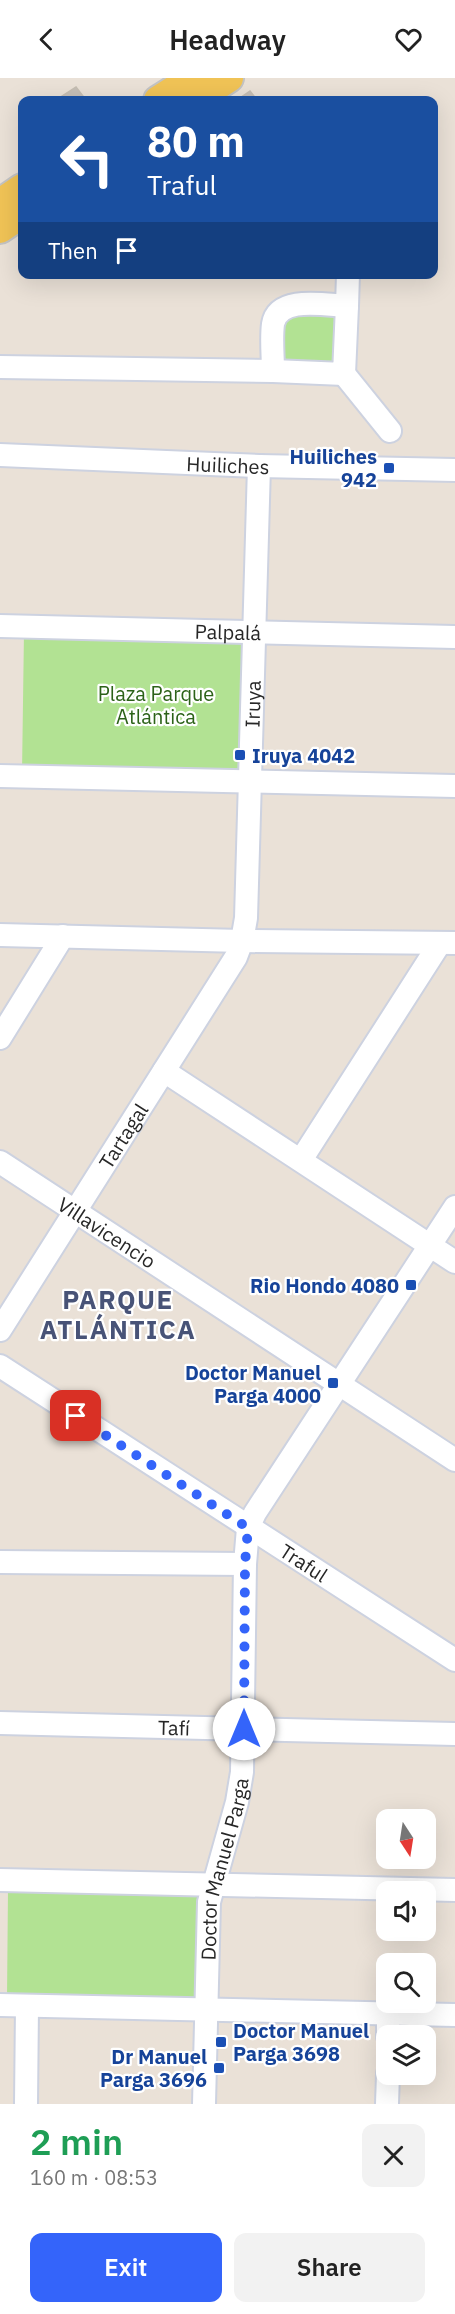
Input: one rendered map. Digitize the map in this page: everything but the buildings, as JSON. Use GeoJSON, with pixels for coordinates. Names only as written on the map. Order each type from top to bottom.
{"type":"FeatureCollection","features":[{"type":"Feature","properties":{"kind":"main road"},"geometry":{"type":"LineString","coordinates":[[164,96],[193,78]]}},
{"type":"Feature","properties":{"kind":"main road"},"geometry":{"type":"LineString","coordinates":[[201,96],[229,78]]}},
{"type":"Feature","properties":{"kind":"main road"},"geometry":{"type":"LineString","coordinates":[[0,203],[18,191]]}},
{"type":"Feature","properties":{"kind":"main road"},"geometry":{"type":"LineString","coordinates":[[0,229],[18,217]]}},
{"type":"Feature","properties":{"kind":"street"},"geometry":{"type":"LineString","coordinates":[[348,279],[344,374],[390,431]]}},
{"type":"Feature","properties":{"kind":"street"},"geometry":{"type":"LineString","coordinates":[[273,371],[273,325],[276,314],[284,308],[295,305],[347,306]]}},
{"type":"Feature","properties":{"kind":"street"},"geometry":{"type":"LineString","coordinates":[[0,367],[344,374]]}},
{"type":"Feature","properties":{"kind":"street","name":"Huiliches"},"geometry":{"type":"LineString","coordinates":[[0,455],[259,466],[455,470]]}},
{"type":"Feature","properties":{"kind":"street","name":"Iruya"},"geometry":{"type":"LineString","coordinates":[[243,941],[246,918],[259,466]]}},
{"type":"Feature","properties":{"kind":"street","name":"Palpalá"},"geometry":{"type":"LineString","coordinates":[[0,626],[455,637]]}},
{"type":"Feature","properties":{"kind":"street"},"geometry":{"type":"LineString","coordinates":[[0,776],[455,786]]}},
{"type":"Feature","properties":{"kind":"street"},"geometry":{"type":"LineString","coordinates":[[0,935],[448,943]]}},
{"type":"Feature","properties":{"kind":"street"},"geometry":{"type":"LineString","coordinates":[[0,1038],[63,936]]}},
{"type":"Feature","properties":{"kind":"street","name":"Tartagal"},"geometry":{"type":"LineString","coordinates":[[0,1330],[236,957],[243,941]]}},
{"type":"Feature","properties":{"kind":"street"},"geometry":{"type":"LineString","coordinates":[[301,1160],[448,943]]}},
{"type":"Feature","properties":{"kind":"street"},"geometry":{"type":"LineString","coordinates":[[164,1071],[455,1262]]}},
{"type":"Feature","properties":{"kind":"street","name":"Villavicencio"},"geometry":{"type":"LineString","coordinates":[[0,1162],[455,1460]]}},
{"type":"Feature","properties":{"kind":"street"},"geometry":{"type":"LineString","coordinates":[[248,1528],[255,1513],[455,1207]]}},
{"type":"Feature","properties":{"kind":"street","name":"Traful"},"geometry":{"type":"LineString","coordinates":[[0,1366],[455,1660]]}},
{"type":"Feature","properties":{"kind":"street","name":"Doctor Manuel Parga"},"geometry":{"type":"LineString","coordinates":[[204,2104],[209,1902],[237,1802],[242,1772],[245,1564],[248,1528]]}},
{"type":"Feature","properties":{"kind":"street"},"geometry":{"type":"LineString","coordinates":[[0,1563],[245,1564]]}},
{"type":"Feature","properties":{"kind":"street","name":"Tafí"},"geometry":{"type":"LineString","coordinates":[[0,1723],[455,1734]]}},
{"type":"Feature","properties":{"kind":"street"},"geometry":{"type":"LineString","coordinates":[[0,1880],[455,1890]]}},
{"type":"Feature","properties":{"kind":"street"},"geometry":{"type":"LineString","coordinates":[[0,2005],[206,2009],[388,2024],[455,2015]]}},
{"type":"Feature","properties":{"kind":"street"},"geometry":{"type":"LineString","coordinates":[[26,2104],[27,2006]]}},
{"type":"Feature","properties":{"kind":"street"},"geometry":{"type":"LineString","coordinates":[[387,2104],[388,2085]]}},
{"type":"Feature","properties":{"kind":"green space"},"geometry":{"type":"Polygon","coordinates":[[[289,312],[334,314],[338,338],[332,362],[326,365],[285,365],[281,358],[283,318],[289,312]]]}},
{"type":"Feature","properties":{"kind":"green space","name":"Plaza Parque Atlántica"},"geometry":{"type":"Polygon","coordinates":[[[24,631],[249,637],[243,776],[22,773],[24,631]]]}},
{"type":"Feature","properties":{"kind":"green space"},"geometry":{"type":"Polygon","coordinates":[[[8,1889],[202,1890],[201,2004],[7,1998],[8,1889]]]}},
{"type":"Feature","properties":{"kind":"place","name":"Huiliches 942"},"geometry":{"type":"Point","coordinates":[389,468]}},
{"type":"Feature","properties":{"kind":"place","name":"Iruya 4042"},"geometry":{"type":"Point","coordinates":[240,755]}},
{"type":"Feature","properties":{"kind":"place","name":"Rio Hondo 4080"},"geometry":{"type":"Point","coordinates":[411,1285]}},
{"type":"Feature","properties":{"kind":"place","name":"Doctor Manuel Parga 4000"},"geometry":{"type":"Point","coordinates":[333,1383]}},
{"type":"Feature","properties":{"kind":"place","name":"Doctor Manuel Parga 3698"},"geometry":{"type":"Point","coordinates":[221,2042]}},
{"type":"Feature","properties":{"kind":"place","name":"Dr Manuel Parga 3696"},"geometry":{"type":"Point","coordinates":[219,2068]}},
{"type":"Feature","properties":{"kind":"district","name":"PARQUE ATLÁNTICA"},"geometry":{"type":"Point","coordinates":[118,1314]}},
{"type":"Feature","properties":{"kind":"route"},"geometry":{"type":"LineString","coordinates":[[76,1416],[248,1528],[245,1564],[244,1729]]}}]}
